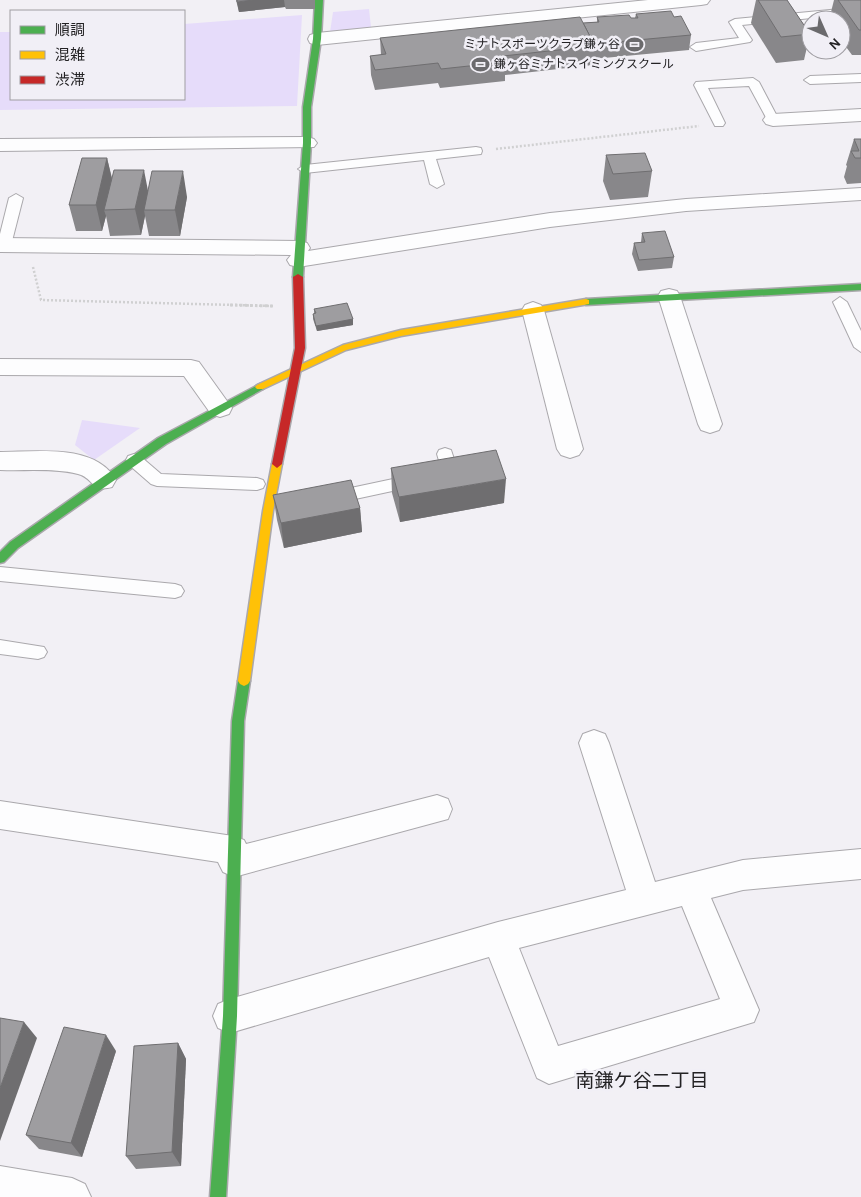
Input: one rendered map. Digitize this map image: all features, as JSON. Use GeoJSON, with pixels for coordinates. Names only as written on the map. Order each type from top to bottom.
{"type":"FeatureCollection","features":[{"type":"Feature","properties":{"kind":"street"},"geometry":{"type":"LineString","coordinates":[[218,1197],[230,1016],[238,721],[268,511],[294,370],[300,348],[298,254],[307,143],[307,108],[317,39],[319,0]]}},
{"type":"Feature","properties":{"kind":"street"},"geometry":{"type":"LineString","coordinates":[[317,39],[701,0]]}},
{"type":"Feature","properties":{"kind":"street"},"geometry":{"type":"LineString","coordinates":[[773,120],[861,115]]}},
{"type":"Feature","properties":{"kind":"street"},"geometry":{"type":"LineString","coordinates":[[0,144],[307,143]]}},
{"type":"Feature","properties":{"kind":"street"},"geometry":{"type":"LineString","coordinates":[[2,245],[298,254],[550,220],[686,205],[861,194]]}},
{"type":"Feature","properties":{"kind":"street"},"geometry":{"type":"LineString","coordinates":[[0,559],[14,546],[103,480],[134,460],[220,408],[342,348],[401,333],[600,300],[861,287]]}},
{"type":"Feature","properties":{"kind":"street"},"geometry":{"type":"LineString","coordinates":[[669,296],[710,424]]}},
{"type":"Feature","properties":{"kind":"street"},"geometry":{"type":"LineString","coordinates":[[533,310],[570,449]]}},
{"type":"Feature","properties":{"kind":"street"},"geometry":{"type":"LineString","coordinates":[[0,367],[191,368],[220,408]]}},
{"type":"Feature","properties":{"kind":"street"},"geometry":{"type":"LineString","coordinates":[[0,461],[67,462],[91,468],[103,480]]}},
{"type":"Feature","properties":{"kind":"street"},"geometry":{"type":"LineString","coordinates":[[594,743],[645,900]]}},
{"type":"Feature","properties":{"kind":"street"},"geometry":{"type":"LineString","coordinates":[[0,815],[234,856],[437,809]]}},
{"type":"Feature","properties":{"kind":"street"},"geometry":{"type":"LineString","coordinates":[[230,1016],[498,938],[743,875],[861,864]]}},
{"type":"Feature","properties":{"kind":"street"},"geometry":{"type":"LineString","coordinates":[[498,938],[549,1066],[742,1010],[691,889]]}},
{"type":"Feature","properties":{"kind":"street"},"geometry":{"type":"LineString","coordinates":[[0,1185],[72,1197]]}},
{"type":"Feature","properties":{"kind":"lane"},"geometry":{"type":"LineString","coordinates":[[696,47],[746,40],[735,22],[861,10]]}},
{"type":"Feature","properties":{"kind":"lane"},"geometry":{"type":"LineString","coordinates":[[810,80],[861,78]]}},
{"type":"Feature","properties":{"kind":"lane"},"geometry":{"type":"LineString","coordinates":[[719,123],[700,86],[753,82],[773,120]]}},
{"type":"Feature","properties":{"kind":"lane"},"geometry":{"type":"LineString","coordinates":[[305,169],[476,151]]}},
{"type":"Feature","properties":{"kind":"lane"},"geometry":{"type":"LineString","coordinates":[[429,156],[437,184]]}},
{"type":"Feature","properties":{"kind":"lane"},"geometry":{"type":"LineString","coordinates":[[2,245],[16,198]]}},
{"type":"Feature","properties":{"kind":"lane"},"geometry":{"type":"LineString","coordinates":[[840,302],[861,347]]}},
{"type":"Feature","properties":{"kind":"lane"},"geometry":{"type":"LineString","coordinates":[[314,501],[397,484],[416,474],[449,468],[445,454]]}},
{"type":"Feature","properties":{"kind":"lane"},"geometry":{"type":"LineString","coordinates":[[134,460],[157,480],[257,484]]}},
{"type":"Feature","properties":{"kind":"lane"},"geometry":{"type":"LineString","coordinates":[[268,511],[286,507]]}},
{"type":"Feature","properties":{"kind":"lane"},"geometry":{"type":"LineString","coordinates":[[0,574],[175,592]]}},
{"type":"Feature","properties":{"kind":"lane"},"geometry":{"type":"LineString","coordinates":[[0,647],[38,652]]}},
{"type":"Feature","properties":{"kind":"path"},"geometry":{"type":"LineString","coordinates":[[476,151],[719,123]]}},
{"type":"Feature","properties":{"kind":"path"},"geometry":{"type":"LineString","coordinates":[[27,246],[41,300],[298,306]]}},
{"type":"Feature","properties":{"kind":"shaded area"},"geometry":{"type":"Polygon","coordinates":[[[369,9],[371,27],[330,32],[333,12],[369,9]]]}},
{"type":"Feature","properties":{"kind":"shaded area"},"geometry":{"type":"Polygon","coordinates":[[[302,15],[297,106],[0,110],[0,32],[10,32],[10,100],[185,100],[185,24],[302,15]]]}},
{"type":"Feature","properties":{"kind":"shaded area"},"geometry":{"type":"Polygon","coordinates":[[[82,420],[140,428],[94,460],[75,445],[82,420]]]}},
{"type":"Feature","properties":{"kind":"building"},"geometry":{"type":"Polygon","coordinates":[[[237,0],[253,0],[237,2],[237,0]]]}},
{"type":"Feature","properties":{"kind":"building"},"geometry":{"type":"Polygon","coordinates":[[[758,0],[787,0],[801,21],[801,35],[781,37],[758,0]]]}},
{"type":"Feature","properties":{"kind":"building"},"geometry":{"type":"Polygon","coordinates":[[[838,0],[861,0],[861,30],[859,30],[851,19],[851,10],[845,10],[838,0]]]}},
{"type":"Feature","properties":{"kind":"building"},"geometry":{"type":"Polygon","coordinates":[[[671,11],[674,17],[681,16],[691,35],[594,44],[583,23],[599,22],[597,17],[629,15],[631,18],[638,18],[636,14],[671,11]]]}},
{"type":"Feature","properties":{"kind":"building"},"geometry":{"type":"Polygon","coordinates":[[[580,17],[595,46],[503,56],[506,62],[441,69],[438,63],[375,70],[370,56],[386,54],[380,38],[580,17]]]}},
{"type":"Feature","properties":{"kind":"building"},"geometry":{"type":"Polygon","coordinates":[[[854,139],[861,139],[861,158],[855,158],[851,151],[859,151],[854,139]]]}},
{"type":"Feature","properties":{"kind":"building"},"geometry":{"type":"Polygon","coordinates":[[[645,153],[652,171],[613,174],[606,155],[645,153]]]}},
{"type":"Feature","properties":{"kind":"building"},"geometry":{"type":"Polygon","coordinates":[[[82,158],[107,158],[96,205],[69,205],[82,158]]]}},
{"type":"Feature","properties":{"kind":"building"},"geometry":{"type":"Polygon","coordinates":[[[114,170],[144,170],[135,209],[104,210],[114,170]]]}},
{"type":"Feature","properties":{"kind":"building"},"geometry":{"type":"Polygon","coordinates":[[[152,171],[183,171],[175,210],[144,210],[152,171]]]}},
{"type":"Feature","properties":{"kind":"building"},"geometry":{"type":"Polygon","coordinates":[[[665,231],[674,257],[639,260],[634,243],[645,242],[642,233],[665,231]]]}},
{"type":"Feature","properties":{"kind":"building"},"geometry":{"type":"Polygon","coordinates":[[[347,303],[353,319],[316,326],[313,314],[316,313],[314,309],[347,303]]]}},
{"type":"Feature","properties":{"kind":"building"},"geometry":{"type":"Polygon","coordinates":[[[496,450],[506,479],[399,497],[391,468],[496,450]]]}},
{"type":"Feature","properties":{"kind":"building"},"geometry":{"type":"Polygon","coordinates":[[[351,480],[360,508],[281,523],[273,495],[351,480]]]}},
{"type":"Feature","properties":{"kind":"building"},"geometry":{"type":"Polygon","coordinates":[[[0,1018],[24,1022],[0,1088],[0,1018]]]}},
{"type":"Feature","properties":{"kind":"building"},"geometry":{"type":"Polygon","coordinates":[[[64,1027],[106,1035],[71,1143],[26,1135],[64,1027]]]}},
{"type":"Feature","properties":{"kind":"building"},"geometry":{"type":"Polygon","coordinates":[[[178,1043],[172,1152],[126,1156],[134,1046],[178,1043]]]}},
{"type":"Feature","properties":{"kind":"traffic: fast"},"geometry":{"type":"LineString","coordinates":[[298,277],[307,143],[307,107],[317,39],[319,0]]}},
{"type":"Feature","properties":{"kind":"traffic: fast"},"geometry":{"type":"LineString","coordinates":[[586,302],[861,287]]}},
{"type":"Feature","properties":{"kind":"traffic: fast"},"geometry":{"type":"LineString","coordinates":[[0,559],[14,545],[162,441],[260,387]]}},
{"type":"Feature","properties":{"kind":"traffic: fast"},"geometry":{"type":"LineString","coordinates":[[218,1197],[230,1016],[238,721],[244,681]]}},
{"type":"Feature","properties":{"kind":"traffic: slow"},"geometry":{"type":"LineString","coordinates":[[260,387],[343,348],[401,333],[586,302]]}},
{"type":"Feature","properties":{"kind":"traffic: slow"},"geometry":{"type":"LineString","coordinates":[[244,681],[268,511],[277,464]]}},
{"type":"Feature","properties":{"kind":"traffic: jam"},"geometry":{"type":"LineString","coordinates":[[277,464],[300,348],[298,277]]}},
{"type":"Feature","properties":{"kind":"place","name":"ミナトスポーツクラブ鎌ヶ谷"},"geometry":{"type":"Point","coordinates":[634,44]}},
{"type":"Feature","properties":{"kind":"place","name":"鎌ヶ谷ミナトスイミングスクール"},"geometry":{"type":"Point","coordinates":[480,64]}},
{"type":"Feature","properties":{"kind":"district","name":"南鎌ケ谷二丁目"},"geometry":{"type":"Point","coordinates":[642,1080]}}]}
